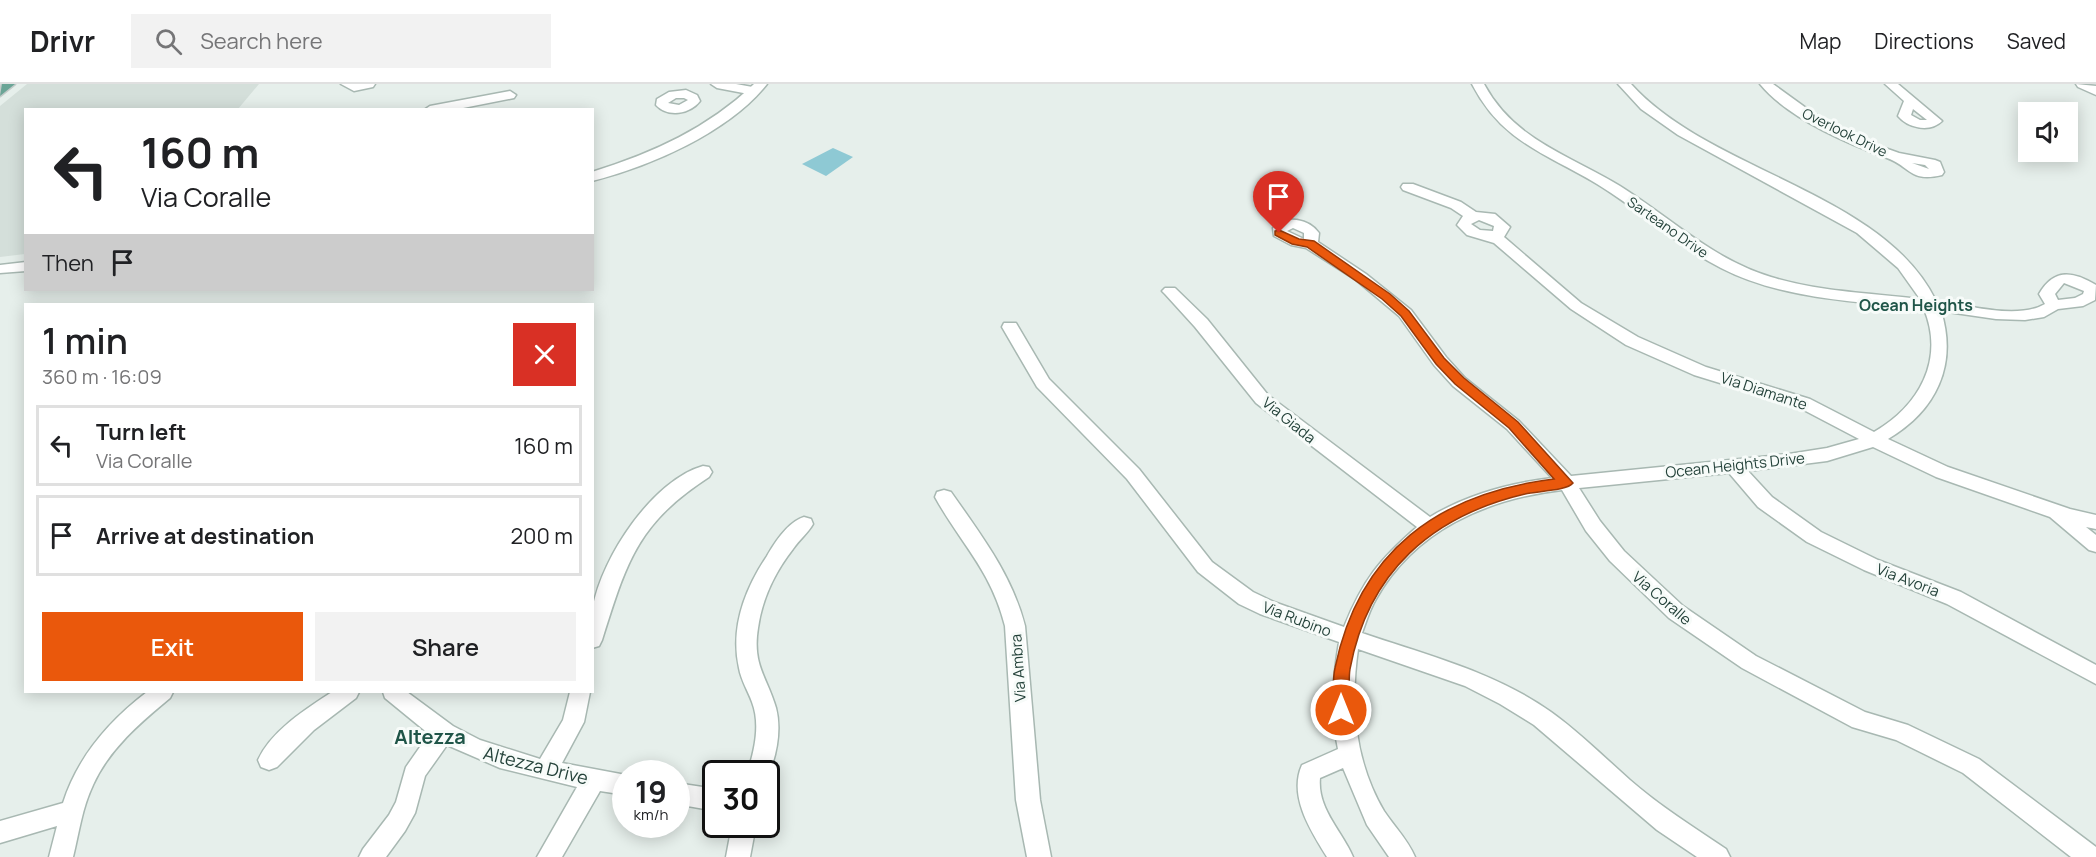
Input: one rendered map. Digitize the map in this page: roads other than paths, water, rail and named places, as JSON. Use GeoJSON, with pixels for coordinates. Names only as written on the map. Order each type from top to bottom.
{"type":"FeatureCollection","features":[{"type":"Feature","properties":{"kind":"main road"},"geometry":{"type":"LineString","coordinates":[[0,92],[9,84]]}},
{"type":"Feature","properties":{"kind":"street"},"geometry":{"type":"LineString","coordinates":[[347,84],[354,87],[369,84]]}},
{"type":"Feature","properties":{"kind":"street"},"geometry":{"type":"LineString","coordinates":[[717,84],[758,88]]}},
{"type":"Feature","properties":{"kind":"street","name":"Sarteano Drive"},"geometry":{"type":"LineString","coordinates":[[1478,84],[1489,104],[1512,127],[1545,150],[1616,190],[1684,241],[1723,264],[1765,280],[1816,293],[2019,315],[2039,314],[2054,305]]}},
{"type":"Feature","properties":{"kind":"street","name":"Ocean Heights Drive"},"geometry":{"type":"LineString","coordinates":[[1402,857],[1375,815],[1349,755],[1342,725],[1340,694],[1342,670],[1360,611],[1388,565],[1430,526],[1467,506],[1495,496],[1533,487],[1815,457],[1876,439],[1914,411],[1927,396],[1940,363],[1940,342],[1929,305],[1907,268],[1865,232],[1663,121],[1635,97],[1624,84]]}},
{"type":"Feature","properties":{"kind":"street","name":"Overlook Drive"},"geometry":{"type":"LineString","coordinates":[[1766,84],[1786,101],[1825,124],[1895,156]]}},
{"type":"Feature","properties":{"kind":"street"},"geometry":{"type":"LineString","coordinates":[[1891,84],[1910,102]]}},
{"type":"Feature","properties":{"kind":"street"},"geometry":{"type":"LineString","coordinates":[[2082,84],[2096,91]]}},
{"type":"Feature","properties":{"kind":"street"},"geometry":{"type":"LineString","coordinates":[[594,176],[688,139],[713,125],[758,88]]}},
{"type":"Feature","properties":{"kind":"street"},"geometry":{"type":"LineString","coordinates":[[438,108],[512,89],[513,108]]}},
{"type":"Feature","properties":{"kind":"street","name":"Via Diamante"},"geometry":{"type":"LineString","coordinates":[[1408,187],[1456,206],[1473,216],[1488,217],[1500,223],[1502,231],[1494,236],[1576,306],[1632,341],[1700,370],[1804,403],[1876,439],[1900,454],[1942,472],[2014,495],[2055,512],[2096,522]]}},
{"type":"Feature","properties":{"kind":"street","name":"Via Coralle"},"geometry":{"type":"LineString","coordinates":[[1310,244],[1360,277],[1405,313],[1453,375],[1513,425],[1566,483],[1593,526],[1617,556],[1653,592],[1711,638],[1749,662],[1860,720],[1918,740],[1971,766],[2090,857]]}},
{"type":"Feature","properties":{"kind":"street"},"geometry":{"type":"LineString","coordinates":[[0,269],[24,266]]}},
{"type":"Feature","properties":{"kind":"street","name":"Via Giada"},"geometry":{"type":"LineString","coordinates":[[1170,291],[1201,323],[1262,399],[1430,526]]}},
{"type":"Feature","properties":{"kind":"street","name":"Via Rubino"},"geometry":{"type":"LineString","coordinates":[[1010,327],[1043,383],[1102,440],[1133,474],[1205,567],[1246,598],[1350,639],[1473,680],[1508,697],[1542,718],[1657,815],[1718,857]]}},
{"type":"Feature","properties":{"kind":"street","name":"Via Avoria"},"geometry":{"type":"LineString","coordinates":[[1733,466],[1766,501],[1814,537],[1871,565],[1954,598],[2096,675]]}},
{"type":"Feature","properties":{"kind":"street"},"geometry":{"type":"LineString","coordinates":[[594,634],[615,574],[637,528],[665,496],[703,472]]}},
{"type":"Feature","properties":{"kind":"street","name":"Via Ambra"},"geometry":{"type":"LineString","coordinates":[[944,497],[1000,577],[1010,602],[1015,626],[1028,800],[1039,857]]}},
{"type":"Feature","properties":{"kind":"street","name":"Via Diamante"},"geometry":{"type":"LineString","coordinates":[[2055,512],[2096,545]]}},
{"type":"Feature","properties":{"kind":"street"},"geometry":{"type":"LineString","coordinates":[[761,760],[767,722],[764,704],[749,668],[746,629],[751,610],[769,567],[779,550],[804,524]]}},
{"type":"Feature","properties":{"kind":"street"},"geometry":{"type":"LineString","coordinates":[[61,857],[82,783],[92,763],[111,737],[135,713],[161,693]]}},
{"type":"Feature","properties":{"kind":"street"},"geometry":{"type":"LineString","coordinates":[[269,760],[308,719],[347,693]]}},
{"type":"Feature","properties":{"kind":"street","name":"Altezza Drive"},"geometry":{"type":"LineString","coordinates":[[394,693],[443,734],[496,758],[612,783]]}},
{"type":"Feature","properties":{"kind":"street"},"geometry":{"type":"LineString","coordinates":[[546,770],[573,722],[580,693]]}},
{"type":"Feature","properties":{"kind":"street"},"geometry":{"type":"LineString","coordinates":[[371,857],[397,823],[407,805],[414,774],[443,734]]}},
{"type":"Feature","properties":{"kind":"street"},"geometry":{"type":"LineString","coordinates":[[1341,857],[1310,799],[1307,783],[1310,772],[1349,755]]}},
{"type":"Feature","properties":{"kind":"street"},"geometry":{"type":"LineString","coordinates":[[549,857],[594,780]]}},
{"type":"Feature","properties":{"kind":"street"},"geometry":{"type":"LineString","coordinates":[[0,832],[73,812]]}},
{"type":"Feature","properties":{"kind":"street"},"geometry":{"type":"LineString","coordinates":[[738,857],[742,838]]}},
{"type":"Feature","properties":{"kind":"water"},"geometry":{"type":"Polygon","coordinates":[[[833,148],[853,157],[826,176],[802,164],[833,148]]]}},
{"type":"Feature","properties":{"kind":"district","name":"Ocean Heights"},"geometry":{"type":"Point","coordinates":[1916,305]}},
{"type":"Feature","properties":{"kind":"district","name":"Altezza"},"geometry":{"type":"Point","coordinates":[430,736]}}]}
